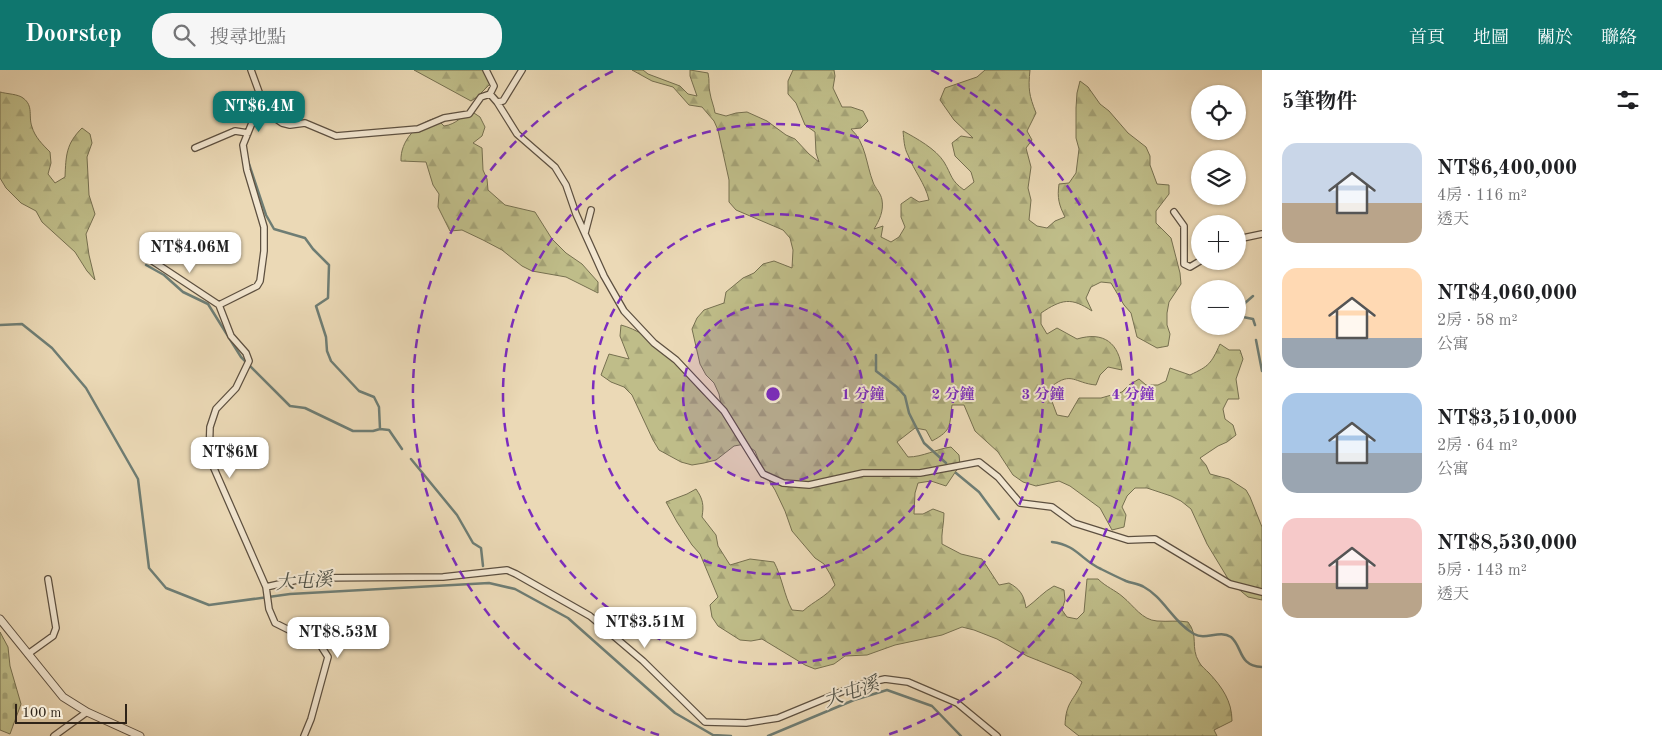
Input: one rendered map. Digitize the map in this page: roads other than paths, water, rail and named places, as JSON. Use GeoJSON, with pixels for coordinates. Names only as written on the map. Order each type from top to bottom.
{"type":"FeatureCollection","features":[{"type":"Feature","properties":{"kind":"street"},"geometry":{"type":"LineString","coordinates":[[219,305],[257,286],[260,281],[264,251],[264,226],[247,170],[243,145],[256,113],[259,92],[251,70]]}},
{"type":"Feature","properties":{"kind":"street"},"geometry":{"type":"LineString","coordinates":[[256,113],[269,114],[282,123],[290,125],[305,123],[336,136],[418,129],[444,118],[469,114],[480,97],[490,94],[494,86],[486,70]]}},
{"type":"Feature","properties":{"kind":"street"},"geometry":{"type":"LineString","coordinates":[[498,102],[503,100],[508,94],[522,70]]}},
{"type":"Feature","properties":{"kind":"street"},"geometry":{"type":"LineString","coordinates":[[490,94],[498,102],[518,134],[555,167],[566,185],[576,214],[604,276],[624,311],[654,343],[676,360],[724,411],[764,474],[783,484],[809,485],[863,473],[920,473],[979,462],[998,477],[1020,503],[1052,507],[1074,523],[1128,540],[1155,539],[1230,584],[1262,592]]}},
{"type":"Feature","properties":{"kind":"street"},"geometry":{"type":"LineString","coordinates":[[195,148],[235,131],[248,133]]}},
{"type":"Feature","properties":{"kind":"street"},"geometry":{"type":"LineString","coordinates":[[585,233],[591,210]]}},
{"type":"Feature","properties":{"kind":"street"},"geometry":{"type":"LineString","coordinates":[[1174,212],[1184,226],[1184,264],[1191,266]]}},
{"type":"Feature","properties":{"kind":"street"},"geometry":{"type":"LineString","coordinates":[[1246,237],[1262,234]]}},
{"type":"Feature","properties":{"kind":"street"},"geometry":{"type":"LineString","coordinates":[[151,260],[219,305],[231,336],[246,353],[249,361],[236,388],[216,409],[210,427],[209,456],[266,589],[269,609],[275,623],[321,646],[328,657],[311,719],[304,736]]}},
{"type":"Feature","properties":{"kind":"street"},"geometry":{"type":"LineString","coordinates":[[266,589],[306,578],[443,577],[507,570],[590,616],[643,661],[705,722],[746,723],[778,718],[858,685],[886,678],[908,682],[957,703],[997,736]]}},
{"type":"Feature","properties":{"kind":"street"},"geometry":{"type":"LineString","coordinates":[[28,654],[53,636],[56,628],[48,579]]}},
{"type":"Feature","properties":{"kind":"street"},"geometry":{"type":"LineString","coordinates":[[0,619],[63,697],[87,712],[140,736]]}},
{"type":"Feature","properties":{"kind":"street"},"geometry":{"type":"LineString","coordinates":[[54,736],[87,712]]}},
{"type":"Feature","properties":{"kind":"waterway"},"geometry":{"type":"LineString","coordinates":[[254,125],[259,116]]}},
{"type":"Feature","properties":{"kind":"waterway"},"geometry":{"type":"LineString","coordinates":[[248,161],[266,215],[274,229],[305,238],[329,265],[328,298],[316,306],[326,337],[327,351],[331,361],[359,391],[374,397],[379,407],[380,429]]}},
{"type":"Feature","properties":{"kind":"waterway"},"geometry":{"type":"LineString","coordinates":[[146,265],[164,275],[183,292],[208,304],[241,357],[290,406],[305,408],[353,431],[389,430],[402,449]]}},
{"type":"Feature","properties":{"kind":"waterway"},"geometry":{"type":"LineString","coordinates":[[1253,296],[1245,303],[1238,316],[1253,319],[1255,325]]}},
{"type":"Feature","properties":{"kind":"waterway","name":"大屯溪"},"geometry":{"type":"LineString","coordinates":[[0,325],[22,324],[52,348],[86,388],[138,479],[149,568],[166,588],[209,605],[290,594],[489,583],[515,589],[568,618],[675,713],[713,735],[731,736]]}},
{"type":"Feature","properties":{"kind":"waterway"},"geometry":{"type":"LineString","coordinates":[[1256,340],[1262,371]]}},
{"type":"Feature","properties":{"kind":"waterway"},"geometry":{"type":"LineString","coordinates":[[876,355],[876,371],[897,387],[905,396],[909,413],[924,443],[946,463]]}},
{"type":"Feature","properties":{"kind":"waterway"},"geometry":{"type":"LineString","coordinates":[[411,459],[457,515],[473,543],[481,548],[483,566]]}},
{"type":"Feature","properties":{"kind":"waterway"},"geometry":{"type":"LineString","coordinates":[[956,473],[979,492],[999,519]]}},
{"type":"Feature","properties":{"kind":"waterway"},"geometry":{"type":"LineString","coordinates":[[1052,542],[1067,546],[1094,565],[1151,591],[1180,623],[1194,634],[1199,636],[1222,634],[1231,637],[1245,660],[1254,666],[1262,667]]}},
{"type":"Feature","properties":{"kind":"waterway","name":"大屯溪"},"geometry":{"type":"LineString","coordinates":[[768,736],[854,700],[887,690],[932,706],[961,736]]}}]}
